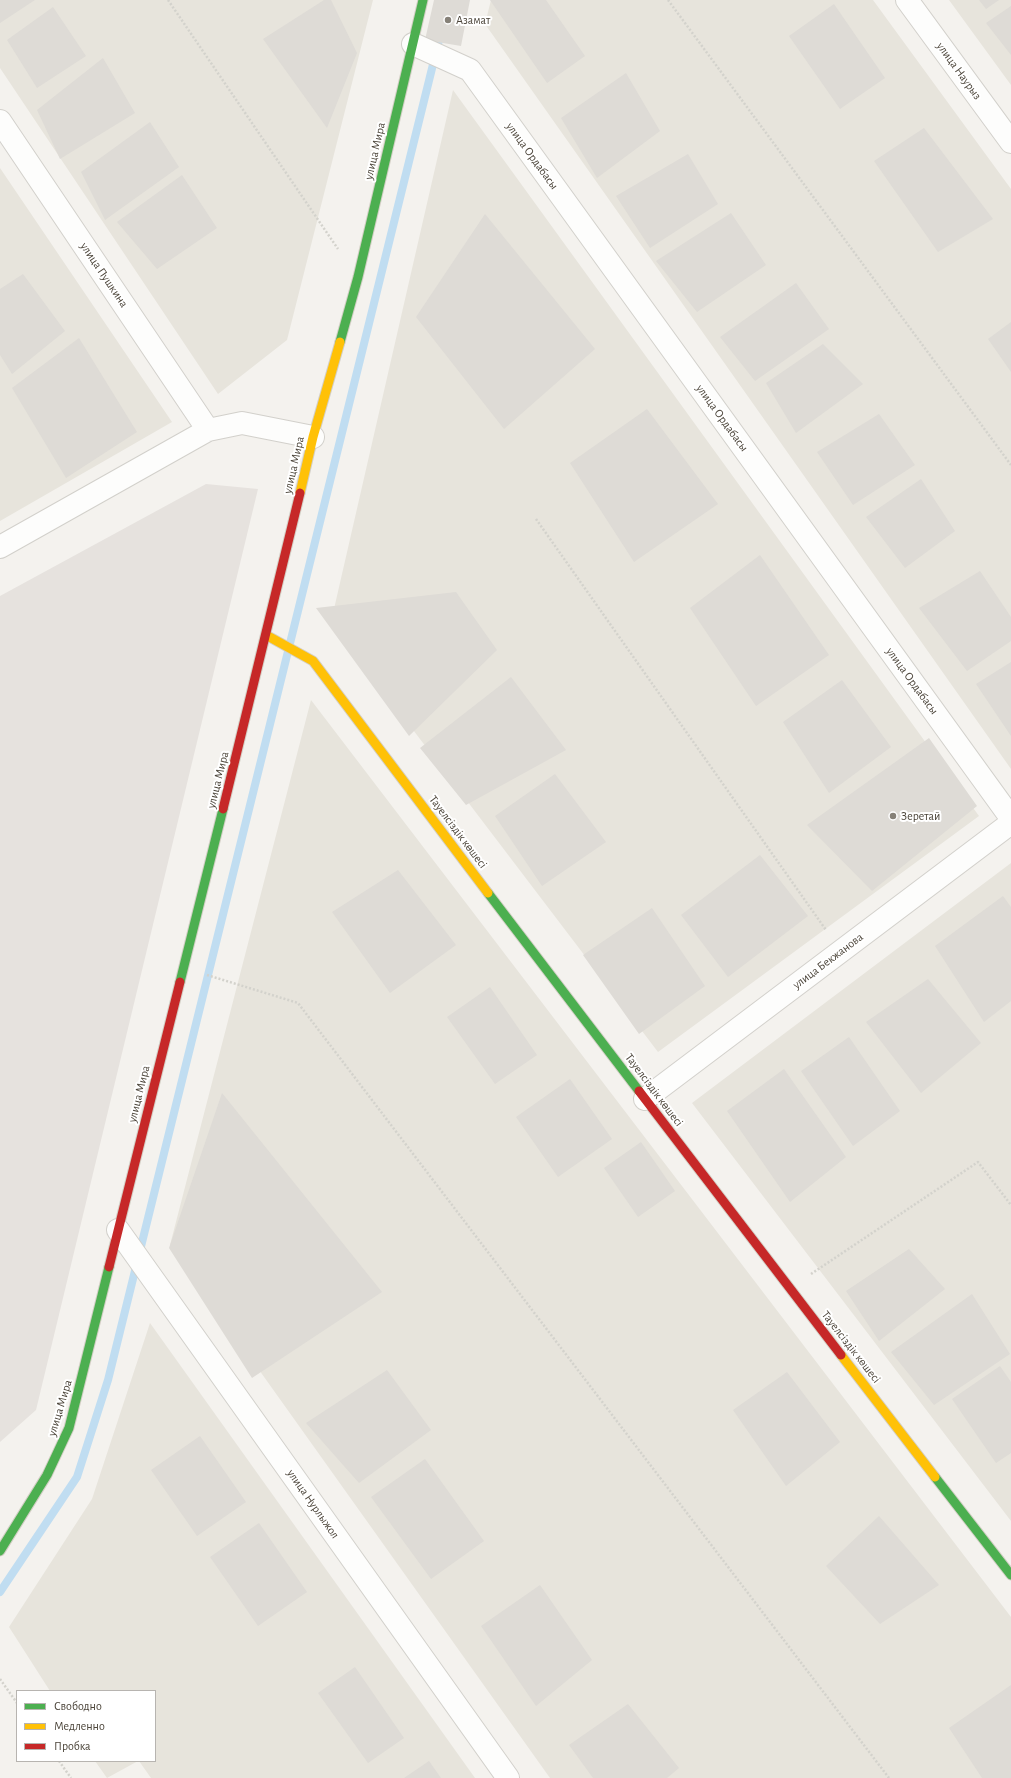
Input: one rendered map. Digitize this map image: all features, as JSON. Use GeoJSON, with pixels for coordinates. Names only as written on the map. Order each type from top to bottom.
{"type":"FeatureCollection","features":[{"type":"Feature","properties":{"kind":"street","name":"улица Мира"},"geometry":{"type":"LineString","coordinates":[[0,1551],[47,1475],[69,1428],[266,634],[313,437],[358,277],[423,0]]}},
{"type":"Feature","properties":{"kind":"street","name":"улица Наурыз"},"geometry":{"type":"LineString","coordinates":[[907,0],[1011,142]]}},
{"type":"Feature","properties":{"kind":"street","name":"улица Ордабасы"},"geometry":{"type":"LineString","coordinates":[[413,44],[470,70],[1011,818]]}},
{"type":"Feature","properties":{"kind":"street","name":"улица Пушкина"},"geometry":{"type":"LineString","coordinates":[[0,121],[208,430]]}},
{"type":"Feature","properties":{"kind":"street"},"geometry":{"type":"LineString","coordinates":[[0,547],[208,430],[242,423],[313,437]]}},
{"type":"Feature","properties":{"kind":"street","name":"Тауелсіздік көшесі"},"geometry":{"type":"LineString","coordinates":[[266,634],[313,661],[645,1099],[1011,1575]]}},
{"type":"Feature","properties":{"kind":"street","name":"улица Бекжанова"},"geometry":{"type":"LineString","coordinates":[[645,1099],[1011,822]]}},
{"type":"Feature","properties":{"kind":"street","name":"улица Нурлыжол"},"geometry":{"type":"LineString","coordinates":[[118,1230],[508,1778]]}},
{"type":"Feature","properties":{"kind":"path"},"geometry":{"type":"LineString","coordinates":[[168,0],[358,277]]}},
{"type":"Feature","properties":{"kind":"path"},"geometry":{"type":"LineString","coordinates":[[668,0],[1011,465]]}},
{"type":"Feature","properties":{"kind":"path"},"geometry":{"type":"LineString","coordinates":[[536,520],[841,951]]}},
{"type":"Feature","properties":{"kind":"path"},"geometry":{"type":"LineString","coordinates":[[183,968],[298,1002],[889,1778]]}},
{"type":"Feature","properties":{"kind":"path"},"geometry":{"type":"LineString","coordinates":[[791,1288],[978,1162],[1011,1205]]}},
{"type":"Feature","properties":{"kind":"path"},"geometry":{"type":"LineString","coordinates":[[0,1680],[16,1702]]}},
{"type":"Feature","properties":{"kind":"path"},"geometry":{"type":"LineString","coordinates":[[60,1762],[71,1778]]}},
{"type":"Feature","properties":{"kind":"shaded area"},"geometry":{"type":"Polygon","coordinates":[[[0,0],[373,0],[287,340],[218,394],[0,68],[0,0]]]}},
{"type":"Feature","properties":{"kind":"shaded area"},"geometry":{"type":"Polygon","coordinates":[[[491,0],[873,0],[1011,189],[1011,769],[485,24],[491,0]]]}},
{"type":"Feature","properties":{"kind":"shaded area"},"geometry":{"type":"Polygon","coordinates":[[[949,0],[1011,0],[1011,85],[949,0]]]}},
{"type":"Feature","properties":{"kind":"shaded area"},"geometry":{"type":"Polygon","coordinates":[[[453,90],[979,816],[658,1052],[331,622],[453,90]]]}},
{"type":"Feature","properties":{"kind":"shaded area"},"geometry":{"type":"Polygon","coordinates":[[[0,168],[172,422],[0,521],[0,168]]]}},
{"type":"Feature","properties":{"kind":"shaded area"},"geometry":{"type":"Polygon","coordinates":[[[206,484],[258,489],[36,1410],[0,1442],[0,596],[206,484]]]}},
{"type":"Feature","properties":{"kind":"shaded area"},"geometry":{"type":"Polygon","coordinates":[[[311,700],[1011,1617],[1011,1778],[550,1778],[170,1245],[311,700]]]}},
{"type":"Feature","properties":{"kind":"shaded area"},"geometry":{"type":"Polygon","coordinates":[[[1011,863],[1011,1521],[692,1103],[1011,863]]]}},
{"type":"Feature","properties":{"kind":"shaded area"},"geometry":{"type":"Polygon","coordinates":[[[150,1323],[475,1778],[151,1778],[140,1762],[156,1762],[156,1690],[49,1690],[9,1627],[92,1499],[150,1323]]]}},
{"type":"Feature","properties":{"kind":"shaded area"},"geometry":{"type":"Polygon","coordinates":[[[96,1762],[136,1762],[107,1778],[96,1762]]]}},
{"type":"Feature","properties":{"kind":"building"},"geometry":{"type":"Polygon","coordinates":[[[0,0],[35,0],[0,23],[0,0]]]}},
{"type":"Feature","properties":{"kind":"building"},"geometry":{"type":"Polygon","coordinates":[[[324,0],[331,0],[357,53],[327,128],[263,39],[324,0]]]}},
{"type":"Feature","properties":{"kind":"building","name":"Азамат"},"geometry":{"type":"Polygon","coordinates":[[[434,0],[470,0],[461,46],[425,40],[434,0]]]}},
{"type":"Feature","properties":{"kind":"building"},"geometry":{"type":"Polygon","coordinates":[[[490,0],[546,0],[585,56],[547,83],[490,0]]]}},
{"type":"Feature","properties":{"kind":"building"},"geometry":{"type":"Polygon","coordinates":[[[979,0],[999,0],[986,9],[979,0]]]}},
{"type":"Feature","properties":{"kind":"building"},"geometry":{"type":"Polygon","coordinates":[[[834,4],[885,78],[840,109],[789,36],[834,4]]]}},
{"type":"Feature","properties":{"kind":"building"},"geometry":{"type":"Polygon","coordinates":[[[1011,6],[1011,55],[986,23],[1011,6]]]}},
{"type":"Feature","properties":{"kind":"building"},"geometry":{"type":"Polygon","coordinates":[[[53,7],[86,56],[37,88],[7,40],[53,7]]]}},
{"type":"Feature","properties":{"kind":"building"},"geometry":{"type":"Polygon","coordinates":[[[103,58],[135,113],[60,159],[37,110],[103,58]]]}},
{"type":"Feature","properties":{"kind":"building"},"geometry":{"type":"Polygon","coordinates":[[[626,73],[660,131],[597,178],[561,118],[626,73]]]}},
{"type":"Feature","properties":{"kind":"building"},"geometry":{"type":"Polygon","coordinates":[[[150,122],[179,167],[105,220],[81,172],[150,122]]]}},
{"type":"Feature","properties":{"kind":"building"},"geometry":{"type":"Polygon","coordinates":[[[924,128],[993,219],[938,252],[874,161],[924,128]]]}},
{"type":"Feature","properties":{"kind":"building"},"geometry":{"type":"Polygon","coordinates":[[[688,154],[718,204],[650,248],[616,196],[688,154]]]}},
{"type":"Feature","properties":{"kind":"building"},"geometry":{"type":"Polygon","coordinates":[[[182,175],[217,228],[157,269],[117,222],[182,175]]]}},
{"type":"Feature","properties":{"kind":"building"},"geometry":{"type":"Polygon","coordinates":[[[731,213],[766,265],[697,312],[656,261],[731,213]]]}},
{"type":"Feature","properties":{"kind":"building"},"geometry":{"type":"Polygon","coordinates":[[[485,214],[595,349],[504,429],[416,317],[485,214]]]}},
{"type":"Feature","properties":{"kind":"building"},"geometry":{"type":"Polygon","coordinates":[[[23,274],[65,331],[12,374],[0,355],[0,289],[23,274]]]}},
{"type":"Feature","properties":{"kind":"building"},"geometry":{"type":"Polygon","coordinates":[[[796,283],[829,329],[755,381],[720,337],[796,283]]]}},
{"type":"Feature","properties":{"kind":"building"},"geometry":{"type":"Polygon","coordinates":[[[1011,322],[1011,372],[988,339],[1011,322]]]}},
{"type":"Feature","properties":{"kind":"building"},"geometry":{"type":"Polygon","coordinates":[[[79,338],[137,432],[66,478],[12,388],[79,338]]]}},
{"type":"Feature","properties":{"kind":"building"},"geometry":{"type":"Polygon","coordinates":[[[823,344],[863,384],[796,433],[766,383],[823,344]]]}},
{"type":"Feature","properties":{"kind":"building"},"geometry":{"type":"Polygon","coordinates":[[[647,409],[718,504],[634,562],[570,463],[647,409]]]}},
{"type":"Feature","properties":{"kind":"building"},"geometry":{"type":"Polygon","coordinates":[[[879,414],[915,465],[853,505],[817,452],[879,414]]]}},
{"type":"Feature","properties":{"kind":"building"},"geometry":{"type":"Polygon","coordinates":[[[921,479],[955,531],[905,568],[866,517],[921,479]]]}},
{"type":"Feature","properties":{"kind":"building"},"geometry":{"type":"Polygon","coordinates":[[[760,555],[829,655],[756,706],[690,608],[760,555]]]}},
{"type":"Feature","properties":{"kind":"building"},"geometry":{"type":"Polygon","coordinates":[[[980,571],[1011,617],[1011,641],[967,671],[919,608],[980,571]]]}},
{"type":"Feature","properties":{"kind":"building"},"geometry":{"type":"Polygon","coordinates":[[[456,592],[497,650],[409,736],[316,608],[456,592]]]}},
{"type":"Feature","properties":{"kind":"building"},"geometry":{"type":"Polygon","coordinates":[[[1011,662],[1011,736],[976,684],[1011,662]]]}},
{"type":"Feature","properties":{"kind":"building"},"geometry":{"type":"Polygon","coordinates":[[[511,677],[566,750],[466,805],[420,748],[511,677]]]}},
{"type":"Feature","properties":{"kind":"building"},"geometry":{"type":"Polygon","coordinates":[[[842,680],[891,747],[829,793],[783,722],[842,680]]]}},
{"type":"Feature","properties":{"kind":"building","name":"Зеретай"},"geometry":{"type":"Polygon","coordinates":[[[929,738],[977,806],[872,891],[807,825],[929,738]]]}},
{"type":"Feature","properties":{"kind":"building"},"geometry":{"type":"Polygon","coordinates":[[[555,774],[606,842],[542,886],[495,816],[555,774]]]}},
{"type":"Feature","properties":{"kind":"building"},"geometry":{"type":"Polygon","coordinates":[[[760,855],[808,916],[728,977],[681,915],[760,855]]]}},
{"type":"Feature","properties":{"kind":"building"},"geometry":{"type":"Polygon","coordinates":[[[398,870],[456,945],[390,993],[332,912],[398,870]]]}},
{"type":"Feature","properties":{"kind":"building"},"geometry":{"type":"Polygon","coordinates":[[[1003,896],[1011,907],[1011,1001],[984,1022],[935,946],[1003,896]]]}},
{"type":"Feature","properties":{"kind":"building"},"geometry":{"type":"Polygon","coordinates":[[[652,908],[705,986],[639,1034],[583,955],[652,908]]]}},
{"type":"Feature","properties":{"kind":"building"},"geometry":{"type":"Polygon","coordinates":[[[928,979],[981,1043],[921,1093],[866,1022],[928,979]]]}},
{"type":"Feature","properties":{"kind":"building"},"geometry":{"type":"Polygon","coordinates":[[[490,987],[537,1055],[495,1084],[447,1017],[490,987]]]}},
{"type":"Feature","properties":{"kind":"building"},"geometry":{"type":"Polygon","coordinates":[[[849,1037],[900,1111],[853,1146],[801,1071],[849,1037]]]}},
{"type":"Feature","properties":{"kind":"building"},"geometry":{"type":"Polygon","coordinates":[[[784,1069],[846,1157],[790,1202],[727,1111],[784,1069]]]}},
{"type":"Feature","properties":{"kind":"building"},"geometry":{"type":"Polygon","coordinates":[[[570,1079],[612,1139],[558,1177],[516,1117],[570,1079]]]}},
{"type":"Feature","properties":{"kind":"building"},"geometry":{"type":"Polygon","coordinates":[[[222,1093],[382,1292],[252,1378],[169,1248],[222,1093]]]}},
{"type":"Feature","properties":{"kind":"building"},"geometry":{"type":"Polygon","coordinates":[[[641,1142],[675,1191],[638,1217],[604,1168],[641,1142]]]}},
{"type":"Feature","properties":{"kind":"building"},"geometry":{"type":"Polygon","coordinates":[[[909,1249],[945,1289],[879,1341],[846,1291],[909,1249]]]}},
{"type":"Feature","properties":{"kind":"building"},"geometry":{"type":"Polygon","coordinates":[[[972,1294],[1010,1354],[934,1405],[891,1352],[972,1294]]]}},
{"type":"Feature","properties":{"kind":"building"},"geometry":{"type":"Polygon","coordinates":[[[1000,1366],[1011,1382],[1011,1453],[996,1463],[952,1399],[1000,1366]]]}},
{"type":"Feature","properties":{"kind":"building"},"geometry":{"type":"Polygon","coordinates":[[[387,1370],[431,1430],[359,1483],[306,1423],[387,1370]]]}},
{"type":"Feature","properties":{"kind":"building"},"geometry":{"type":"Polygon","coordinates":[[[787,1372],[840,1442],[786,1486],[733,1410],[787,1372]]]}},
{"type":"Feature","properties":{"kind":"building"},"geometry":{"type":"Polygon","coordinates":[[[200,1436],[246,1502],[197,1536],[151,1470],[200,1436]]]}},
{"type":"Feature","properties":{"kind":"building"},"geometry":{"type":"Polygon","coordinates":[[[425,1459],[484,1541],[431,1579],[371,1497],[425,1459]]]}},
{"type":"Feature","properties":{"kind":"building"},"geometry":{"type":"Polygon","coordinates":[[[879,1516],[939,1585],[880,1624],[826,1566],[879,1516]]]}},
{"type":"Feature","properties":{"kind":"building"},"geometry":{"type":"Polygon","coordinates":[[[259,1523],[307,1592],[258,1626],[210,1557],[259,1523]]]}},
{"type":"Feature","properties":{"kind":"building"},"geometry":{"type":"Polygon","coordinates":[[[540,1585],[592,1660],[536,1706],[481,1626],[540,1585]]]}},
{"type":"Feature","properties":{"kind":"building"},"geometry":{"type":"Polygon","coordinates":[[[355,1667],[404,1738],[368,1763],[318,1693],[355,1667]]]}},
{"type":"Feature","properties":{"kind":"building"},"geometry":{"type":"Polygon","coordinates":[[[1011,1685],[1011,1778],[982,1778],[949,1728],[1011,1685]]]}},
{"type":"Feature","properties":{"kind":"building"},"geometry":{"type":"Polygon","coordinates":[[[628,1704],[679,1768],[667,1778],[593,1778],[569,1745],[628,1704]]]}},
{"type":"Feature","properties":{"kind":"building"},"geometry":{"type":"Polygon","coordinates":[[[429,1761],[441,1778],[404,1778],[429,1761]]]}},
{"type":"Feature","properties":{"kind":"waterway"},"geometry":{"type":"LineString","coordinates":[[0,1592],[77,1477],[108,1380],[441,32]]}},
{"type":"Feature","properties":{"kind":"traffic: fast"},"geometry":{"type":"LineString","coordinates":[[340,342],[358,277],[423,0]]}},
{"type":"Feature","properties":{"kind":"traffic: fast"},"geometry":{"type":"LineString","coordinates":[[180,982],[223,809]]}},
{"type":"Feature","properties":{"kind":"traffic: fast"},"geometry":{"type":"LineString","coordinates":[[488,893],[639,1091]]}},
{"type":"Feature","properties":{"kind":"traffic: fast"},"geometry":{"type":"LineString","coordinates":[[0,1551],[47,1475],[69,1428],[109,1267]]}},
{"type":"Feature","properties":{"kind":"traffic: fast"},"geometry":{"type":"LineString","coordinates":[[935,1477],[1011,1575]]}},
{"type":"Feature","properties":{"kind":"traffic: slow"},"geometry":{"type":"LineString","coordinates":[[300,493],[313,437],[340,342]]}},
{"type":"Feature","properties":{"kind":"traffic: slow"},"geometry":{"type":"LineString","coordinates":[[266,635],[313,661],[488,893]]}},
{"type":"Feature","properties":{"kind":"traffic: slow"},"geometry":{"type":"LineString","coordinates":[[841,1355],[935,1477]]}},
{"type":"Feature","properties":{"kind":"traffic: jam"},"geometry":{"type":"LineString","coordinates":[[223,809],[300,493]]}},
{"type":"Feature","properties":{"kind":"traffic: jam"},"geometry":{"type":"LineString","coordinates":[[109,1267],[180,982]]}},
{"type":"Feature","properties":{"kind":"traffic: jam"},"geometry":{"type":"LineString","coordinates":[[639,1091],[841,1355]]}},
{"type":"Feature","properties":{"kind":"place","name":"Азамат"},"geometry":{"type":"Point","coordinates":[448,20]}},
{"type":"Feature","properties":{"kind":"place","name":"Зеретай"},"geometry":{"type":"Point","coordinates":[893,816]}}]}
